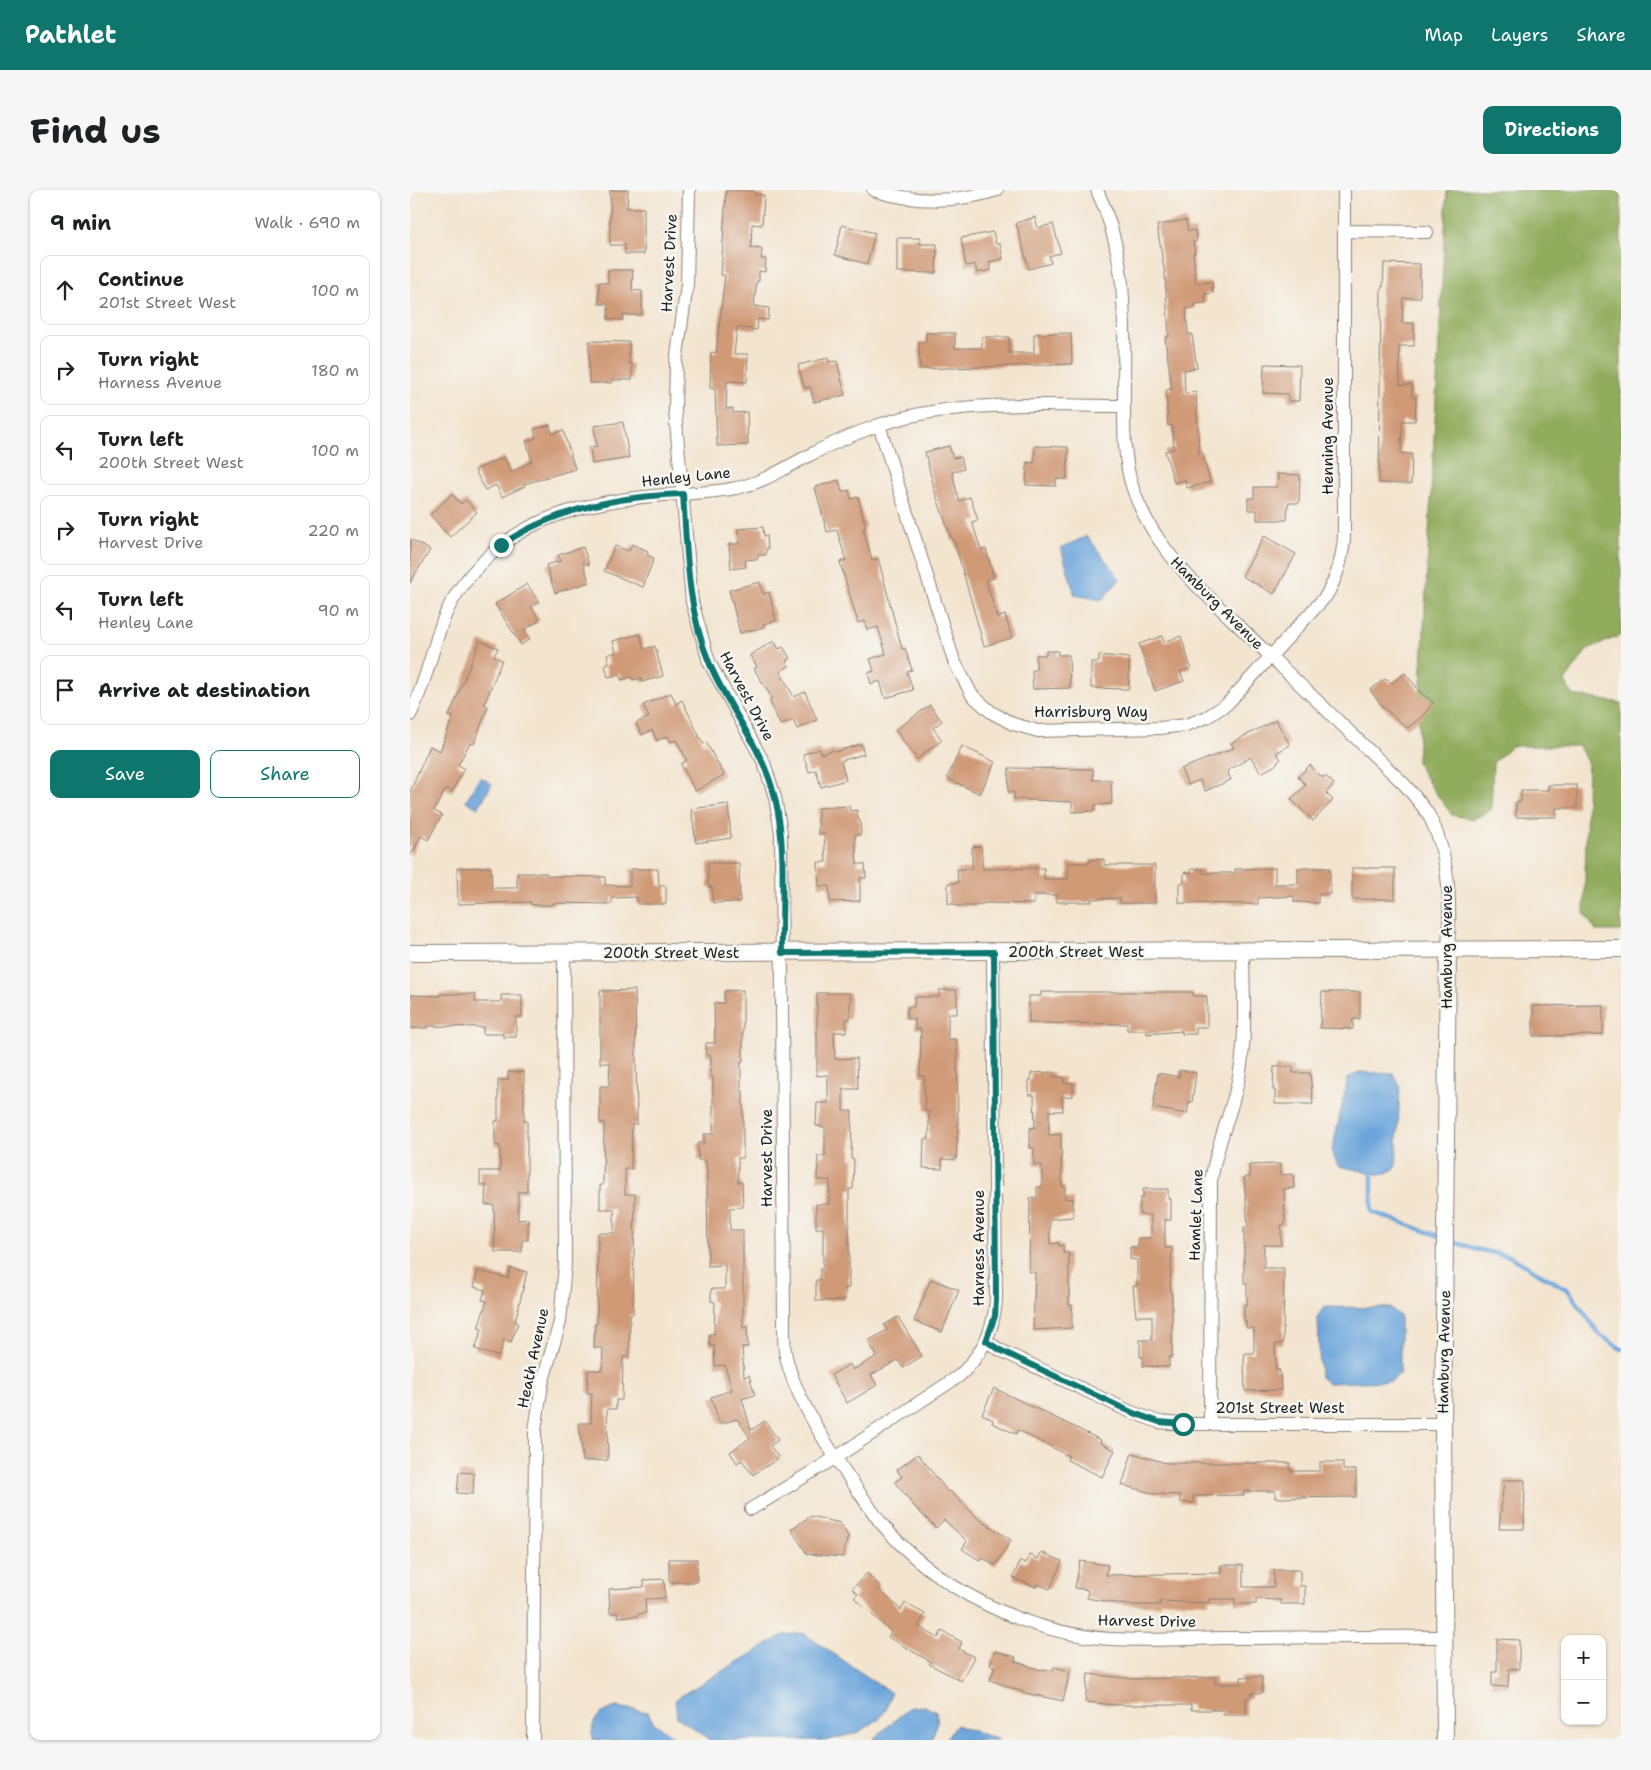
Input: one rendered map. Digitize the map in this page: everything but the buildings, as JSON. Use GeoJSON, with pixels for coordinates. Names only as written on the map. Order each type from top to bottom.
{"type":"FeatureCollection","features":[{"type":"Feature","properties":{"kind":"street","name":"Harvest Drive"},"geometry":{"type":"LineString","coordinates":[[688,190],[687,285],[676,362],[676,391],[692,596],[702,642],[717,681],[757,747],[775,797],[780,833],[785,1351],[794,1381],[835,1458],[880,1522],[926,1566],[980,1601],[1016,1617],[1054,1630],[1111,1639],[1445,1637]]}},
{"type":"Feature","properties":{"kind":"street"},"geometry":{"type":"LineString","coordinates":[[873,190],[918,200],[972,197],[997,190]]}},
{"type":"Feature","properties":{"kind":"street","name":"Hamburg Avenue"},"geometry":{"type":"LineString","coordinates":[[1096,190],[1111,225],[1120,261],[1124,305],[1125,442],[1132,488],[1157,539],[1170,557],[1197,586],[1404,784],[1427,813],[1439,842],[1445,866],[1449,914],[1443,1424],[1445,1740]]}},
{"type":"Feature","properties":{"kind":"street","name":"Henning Avenue"},"geometry":{"type":"LineString","coordinates":[[1269,656],[1326,596],[1342,556],[1344,539],[1344,190]]}},
{"type":"Feature","properties":{"kind":"street"},"geometry":{"type":"LineString","coordinates":[[1344,231],[1427,232]]}},
{"type":"Feature","properties":{"kind":"street","name":"Henley Lane"},"geometry":{"type":"LineString","coordinates":[[410,715],[423,686],[447,610],[464,584],[501,545],[531,527],[572,511],[624,500],[721,491],[752,484],[834,442],[879,425],[924,413],[1001,405],[1124,406]]}},
{"type":"Feature","properties":{"kind":"street","name":"Harrisburg Way"},"geometry":{"type":"LineString","coordinates":[[879,425],[959,673],[972,695],[1002,719],[1025,728],[1050,732],[1160,728],[1186,725],[1206,717],[1227,704],[1269,656]]}},
{"type":"Feature","properties":{"kind":"street","name":"200th Street West"},"geometry":{"type":"LineString","coordinates":[[410,954],[1621,949]]}},
{"type":"Feature","properties":{"kind":"street","name":"Hamlet Lane"},"geometry":{"type":"LineString","coordinates":[[1210,1424],[1210,1182],[1216,1150],[1232,1103],[1240,1071],[1243,1038],[1243,951]]}},
{"type":"Feature","properties":{"kind":"street","name":"Heath Avenue"},"geometry":{"type":"LineString","coordinates":[[533,1740],[535,1431],[542,1384],[560,1322],[565,1264],[564,952]]}},
{"type":"Feature","properties":{"kind":"street","name":"Harness Avenue"},"geometry":{"type":"LineString","coordinates":[[751,1509],[835,1458],[959,1376],[971,1365],[986,1341],[995,1316],[996,1300],[994,952]]}},
{"type":"Feature","properties":{"kind":"street","name":"201st Street West"},"geometry":{"type":"LineString","coordinates":[[986,1341],[1034,1367],[1151,1420],[1171,1424],[1443,1424]]}},
{"type":"Feature","properties":{"kind":"green space"},"geometry":{"type":"Polygon","coordinates":[[[1447,190],[1621,190],[1621,635],[1587,650],[1565,681],[1572,695],[1621,703],[1621,931],[1596,931],[1584,913],[1588,764],[1579,746],[1512,746],[1493,763],[1491,810],[1473,819],[1452,815],[1432,788],[1417,763],[1447,190]]]}},
{"type":"Feature","properties":{"kind":"water"},"geometry":{"type":"Polygon","coordinates":[[[1087,536],[1120,579],[1102,600],[1075,595],[1061,548],[1087,536]]]}},
{"type":"Feature","properties":{"kind":"water"},"geometry":{"type":"Polygon","coordinates":[[[480,777],[492,784],[478,808],[466,801],[480,777]]]}},
{"type":"Feature","properties":{"kind":"water"},"geometry":{"type":"Polygon","coordinates":[[[1359,1072],[1393,1074],[1400,1085],[1396,1168],[1382,1175],[1338,1166],[1332,1152],[1348,1078],[1359,1072]]]}},
{"type":"Feature","properties":{"kind":"water"},"geometry":{"type":"Polygon","coordinates":[[[1324,1307],[1391,1308],[1400,1316],[1400,1373],[1392,1381],[1327,1383],[1320,1377],[1318,1316],[1324,1307]]]}},
{"type":"Feature","properties":{"kind":"water"},"geometry":{"type":"Polygon","coordinates":[[[803,1633],[891,1693],[886,1710],[879,1719],[859,1732],[829,1740],[710,1740],[677,1717],[675,1700],[682,1695],[783,1635],[803,1633]]]}},
{"type":"Feature","properties":{"kind":"water"},"geometry":{"type":"Polygon","coordinates":[[[925,1706],[936,1712],[938,1722],[931,1740],[872,1740],[910,1707],[925,1706]]]}},
{"type":"Feature","properties":{"kind":"water"},"geometry":{"type":"Polygon","coordinates":[[[616,1707],[647,1712],[655,1724],[671,1735],[674,1740],[592,1740],[596,1718],[616,1707]]]}},
{"type":"Feature","properties":{"kind":"water"},"geometry":{"type":"Polygon","coordinates":[[[956,1725],[999,1740],[945,1740],[956,1725]]]}},
{"type":"Feature","properties":{"kind":"waterway"},"geometry":{"type":"LineString","coordinates":[[1372,1169],[1372,1212],[1442,1237]]}},
{"type":"Feature","properties":{"kind":"waterway"},"geometry":{"type":"LineString","coordinates":[[1449,1240],[1475,1249],[1509,1256],[1568,1290],[1600,1335],[1621,1349]]}},
{"type":"Feature","properties":{"kind":"route"},"geometry":{"type":"LineString","coordinates":[[501,545],[516,534],[572,511],[647,496],[683,494],[692,602],[696,623],[717,681],[757,747],[775,797],[781,851],[782,953],[994,952],[996,1300],[995,1316],[986,1341],[1000,1350],[1131,1412],[1159,1422],[1183,1424]]}}]}
